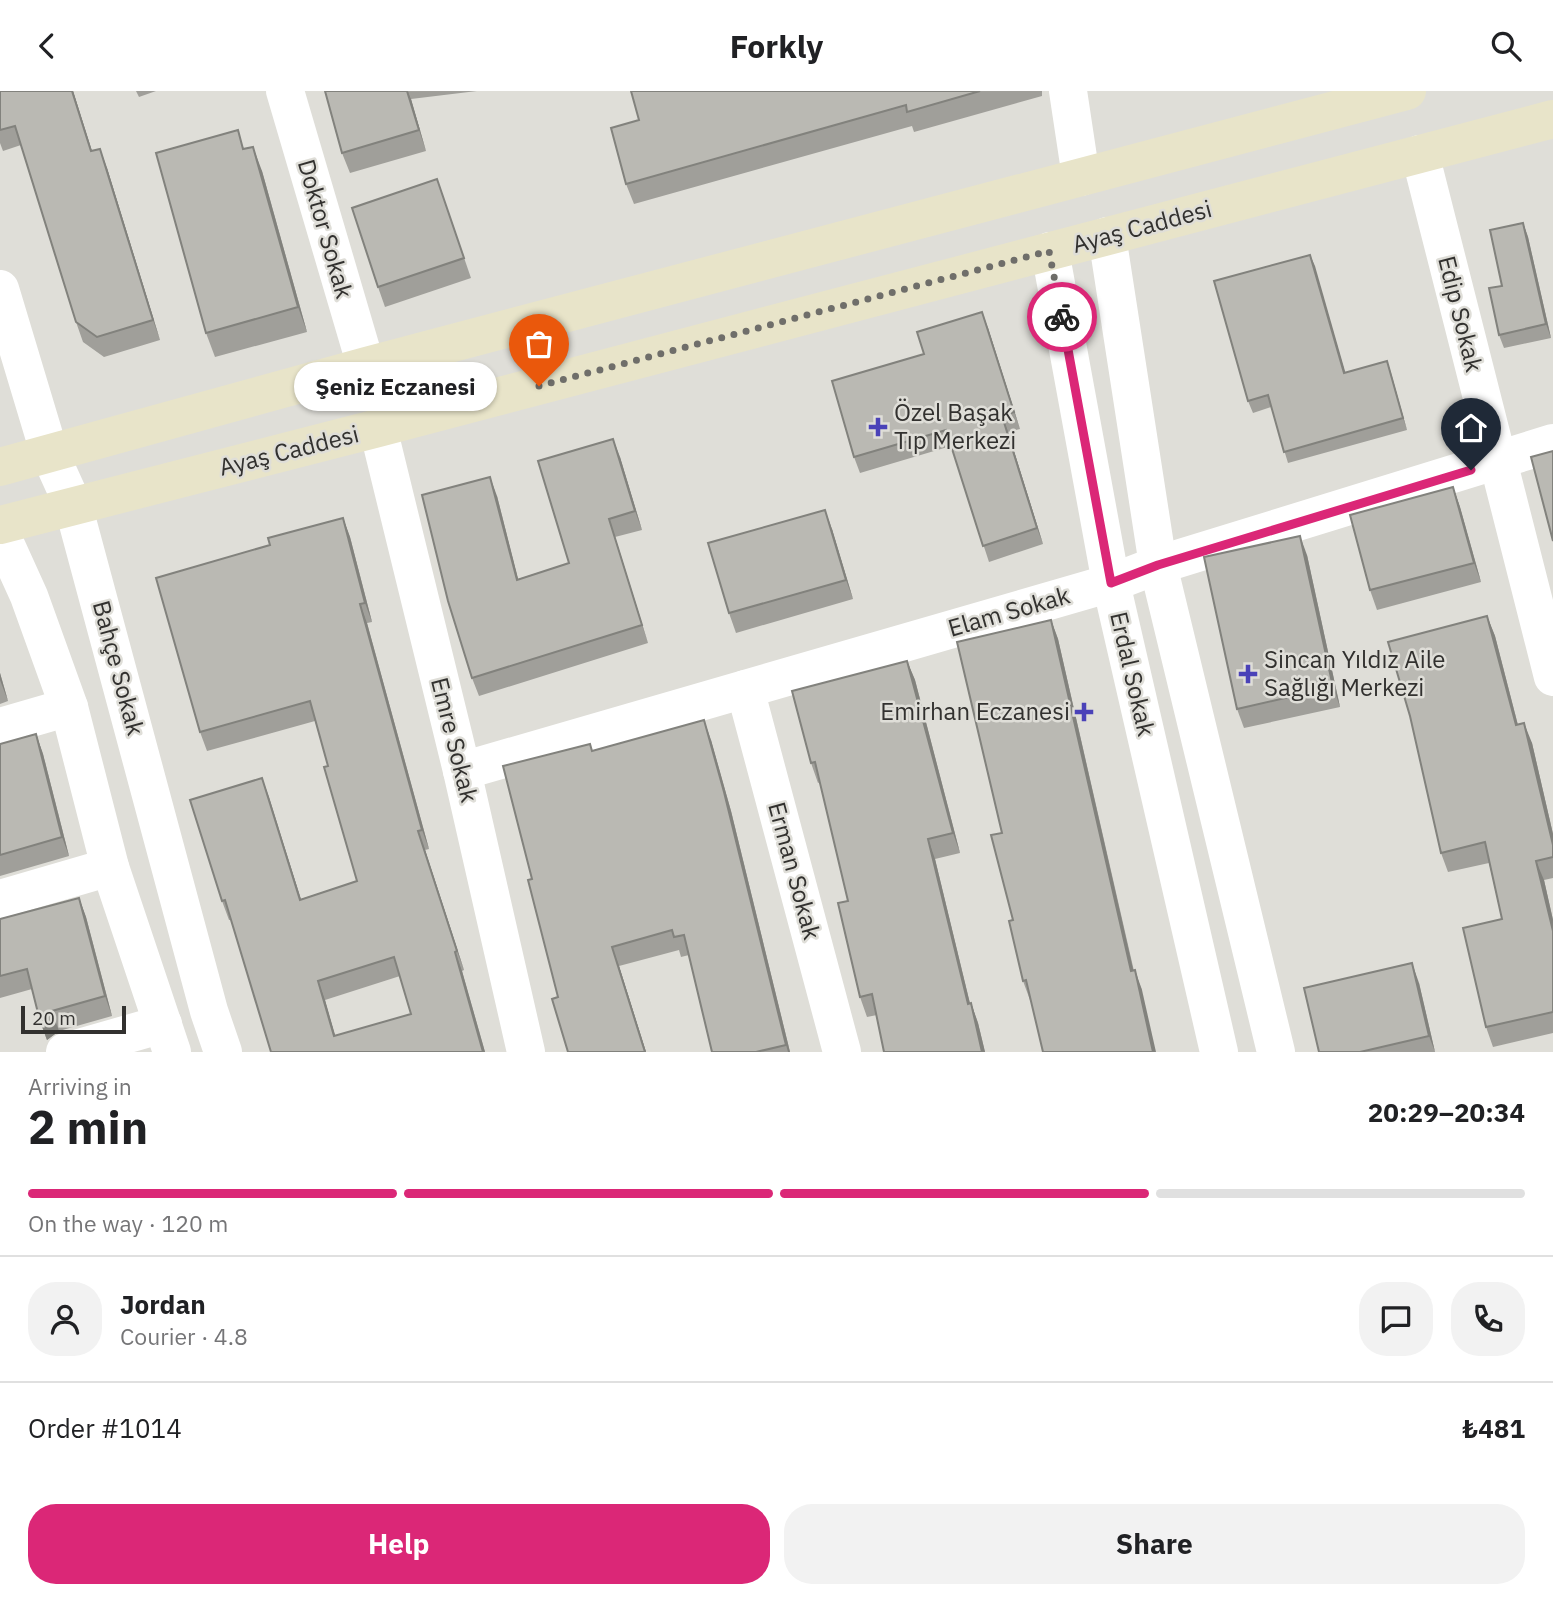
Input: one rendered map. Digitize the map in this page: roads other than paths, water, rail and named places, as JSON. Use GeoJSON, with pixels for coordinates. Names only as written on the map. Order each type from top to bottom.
{"type":"FeatureCollection","features":[{"type":"Feature","properties":{"kind":"main road"},"geometry":{"type":"LineString","coordinates":[[0,467],[366,366],[1407,91]]}},
{"type":"Feature","properties":{"kind":"main road","name":"Ayaş Caddesi"},"geometry":{"type":"LineString","coordinates":[[0,525],[1553,119]]}},
{"type":"Feature","properties":{"kind":"street","name":"Doktor Sokak"},"geometry":{"type":"LineString","coordinates":[[285,91],[366,366]]}},
{"type":"Feature","properties":{"kind":"street"},"geometry":{"type":"LineString","coordinates":[[1068,91],[1082,177]]}},
{"type":"Feature","properties":{"kind":"street","name":"Edip Sokak"},"geometry":{"type":"LineString","coordinates":[[1419,154],[1553,677]]}},
{"type":"Feature","properties":{"kind":"street"},"geometry":{"type":"LineString","coordinates":[[1107,236],[1158,565],[1276,1052]]}},
{"type":"Feature","properties":{"kind":"street","name":"Erdal Sokak"},"geometry":{"type":"LineString","coordinates":[[1049,251],[1111,583],[1219,1052]]}},
{"type":"Feature","properties":{"kind":"street","name":"Bahçe Sokak"},"geometry":{"type":"LineString","coordinates":[[0,289],[49,452],[73,505],[209,1011],[223,1052]]}},
{"type":"Feature","properties":{"kind":"street","name":"Emre Sokak"},"geometry":{"type":"LineString","coordinates":[[378,428],[462,771],[526,1052]]}},
{"type":"Feature","properties":{"kind":"street","name":"Elam Sokak"},"geometry":{"type":"LineString","coordinates":[[462,771],[1111,583],[1158,565],[1553,443]]}},
{"type":"Feature","properties":{"kind":"street"},"geometry":{"type":"LineString","coordinates":[[0,532],[29,596],[69,707],[110,867],[167,1038],[65,1052]]}},
{"type":"Feature","properties":{"kind":"street","name":"Erman Sokak"},"geometry":{"type":"LineString","coordinates":[[745,689],[842,1052]]}},
{"type":"Feature","properties":{"kind":"street"},"geometry":{"type":"LineString","coordinates":[[0,727],[69,707]]}},
{"type":"Feature","properties":{"kind":"street"},"geometry":{"type":"LineString","coordinates":[[0,899],[110,867]]}},
{"type":"Feature","properties":{"kind":"place","name":"Şeniz Eczanesi"},"geometry":{"type":"Point","coordinates":[539,386]}},
{"type":"Feature","properties":{"kind":"place","name":"Özel Başak Tıp Merkezi"},"geometry":{"type":"Point","coordinates":[878,427]}},
{"type":"Feature","properties":{"kind":"place","name":"Sincan Yıldız Aile Sağlığı Merkezi"},"geometry":{"type":"Point","coordinates":[1248,674]}},
{"type":"Feature","properties":{"kind":"place","name":"Emirhan Eczanesi"},"geometry":{"type":"Point","coordinates":[1084,712]}}]}
